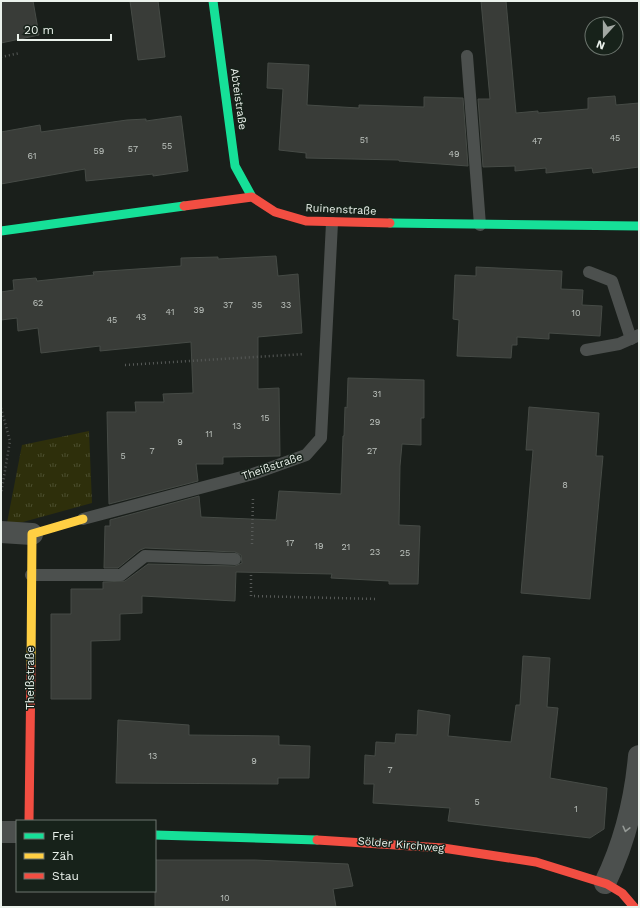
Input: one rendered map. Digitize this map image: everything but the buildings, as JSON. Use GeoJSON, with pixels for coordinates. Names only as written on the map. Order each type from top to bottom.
{"type":"FeatureCollection","features":[{"type":"Feature","properties":{"kind":"street","name":"Abteistraße"},"geometry":{"type":"LineString","coordinates":[[213,1],[236,166],[252,197]]}},
{"type":"Feature","properties":{"kind":"street","name":"Ruinenstraße"},"geometry":{"type":"LineString","coordinates":[[252,197],[275,212],[306,221],[332,223],[639,226]]}},
{"type":"Feature","properties":{"kind":"street"},"geometry":{"type":"LineString","coordinates":[[1,231],[252,197]]}},
{"type":"Feature","properties":{"kind":"street","name":"Theißstraße"},"geometry":{"type":"LineString","coordinates":[[1,532],[32,534],[83,519]]}},
{"type":"Feature","properties":{"kind":"street","name":"Theißstraße"},"geometry":{"type":"LineString","coordinates":[[29,820],[32,534]]}},
{"type":"Feature","properties":{"kind":"street"},"geometry":{"type":"LineString","coordinates":[[605,882],[624,837],[636,791],[639,756]]}},
{"type":"Feature","properties":{"kind":"street"},"geometry":{"type":"LineString","coordinates":[[1,832],[16,832]]}},
{"type":"Feature","properties":{"kind":"street","name":"Sölder Kirchweg"},"geometry":{"type":"LineString","coordinates":[[156,835],[363,840],[470,851],[538,862],[605,882],[630,900],[634,907]]}},
{"type":"Feature","properties":{"kind":"lane"},"geometry":{"type":"LineString","coordinates":[[467,56],[480,225]]}},
{"type":"Feature","properties":{"kind":"lane","name":"Theißstraße"},"geometry":{"type":"LineString","coordinates":[[83,519],[253,474],[306,455],[321,438],[332,223]]}},
{"type":"Feature","properties":{"kind":"lane"},"geometry":{"type":"LineString","coordinates":[[586,350],[619,344],[635,337],[612,281],[589,272]]}},
{"type":"Feature","properties":{"kind":"lane"},"geometry":{"type":"LineString","coordinates":[[31,574],[121,575],[145,556],[235,559]]}},
{"type":"Feature","properties":{"kind":"path"},"geometry":{"type":"LineString","coordinates":[[1,56],[20,53]]}},
{"type":"Feature","properties":{"kind":"path"},"geometry":{"type":"LineString","coordinates":[[125,365],[326,352]]}},
{"type":"Feature","properties":{"kind":"path"},"geometry":{"type":"LineString","coordinates":[[1,408],[10,441],[1,494]]}},
{"type":"Feature","properties":{"kind":"path"},"geometry":{"type":"LineString","coordinates":[[252,545],[253,474]]}},
{"type":"Feature","properties":{"kind":"path"},"geometry":{"type":"LineString","coordinates":[[251,568],[251,596],[377,599]]}},
{"type":"Feature","properties":{"kind":"green space"},"geometry":{"type":"Polygon","coordinates":[[[89,431],[92,503],[23,522],[7,523],[22,445],[89,431]]]}},
{"type":"Feature","properties":{"kind":"traffic: fast"},"geometry":{"type":"LineString","coordinates":[[213,1],[235,166],[252,197]]}},
{"type":"Feature","properties":{"kind":"traffic: fast"},"geometry":{"type":"LineString","coordinates":[[1,231],[184,206]]}},
{"type":"Feature","properties":{"kind":"traffic: fast"},"geometry":{"type":"LineString","coordinates":[[390,223],[639,226]]}},
{"type":"Feature","properties":{"kind":"traffic: fast"},"geometry":{"type":"LineString","coordinates":[[156,835],[317,840]]}},
{"type":"Feature","properties":{"kind":"traffic: slow"},"geometry":{"type":"LineString","coordinates":[[31,666],[32,534],[83,519]]}},
{"type":"Feature","properties":{"kind":"traffic: jam"},"geometry":{"type":"LineString","coordinates":[[184,206],[252,197],[275,212],[306,221],[390,223]]}},
{"type":"Feature","properties":{"kind":"traffic: jam"},"geometry":{"type":"LineString","coordinates":[[29,820],[31,666]]}},
{"type":"Feature","properties":{"kind":"traffic: jam"},"geometry":{"type":"LineString","coordinates":[[317,840],[443,848],[536,862],[607,884],[622,893],[634,907]]}}]}
